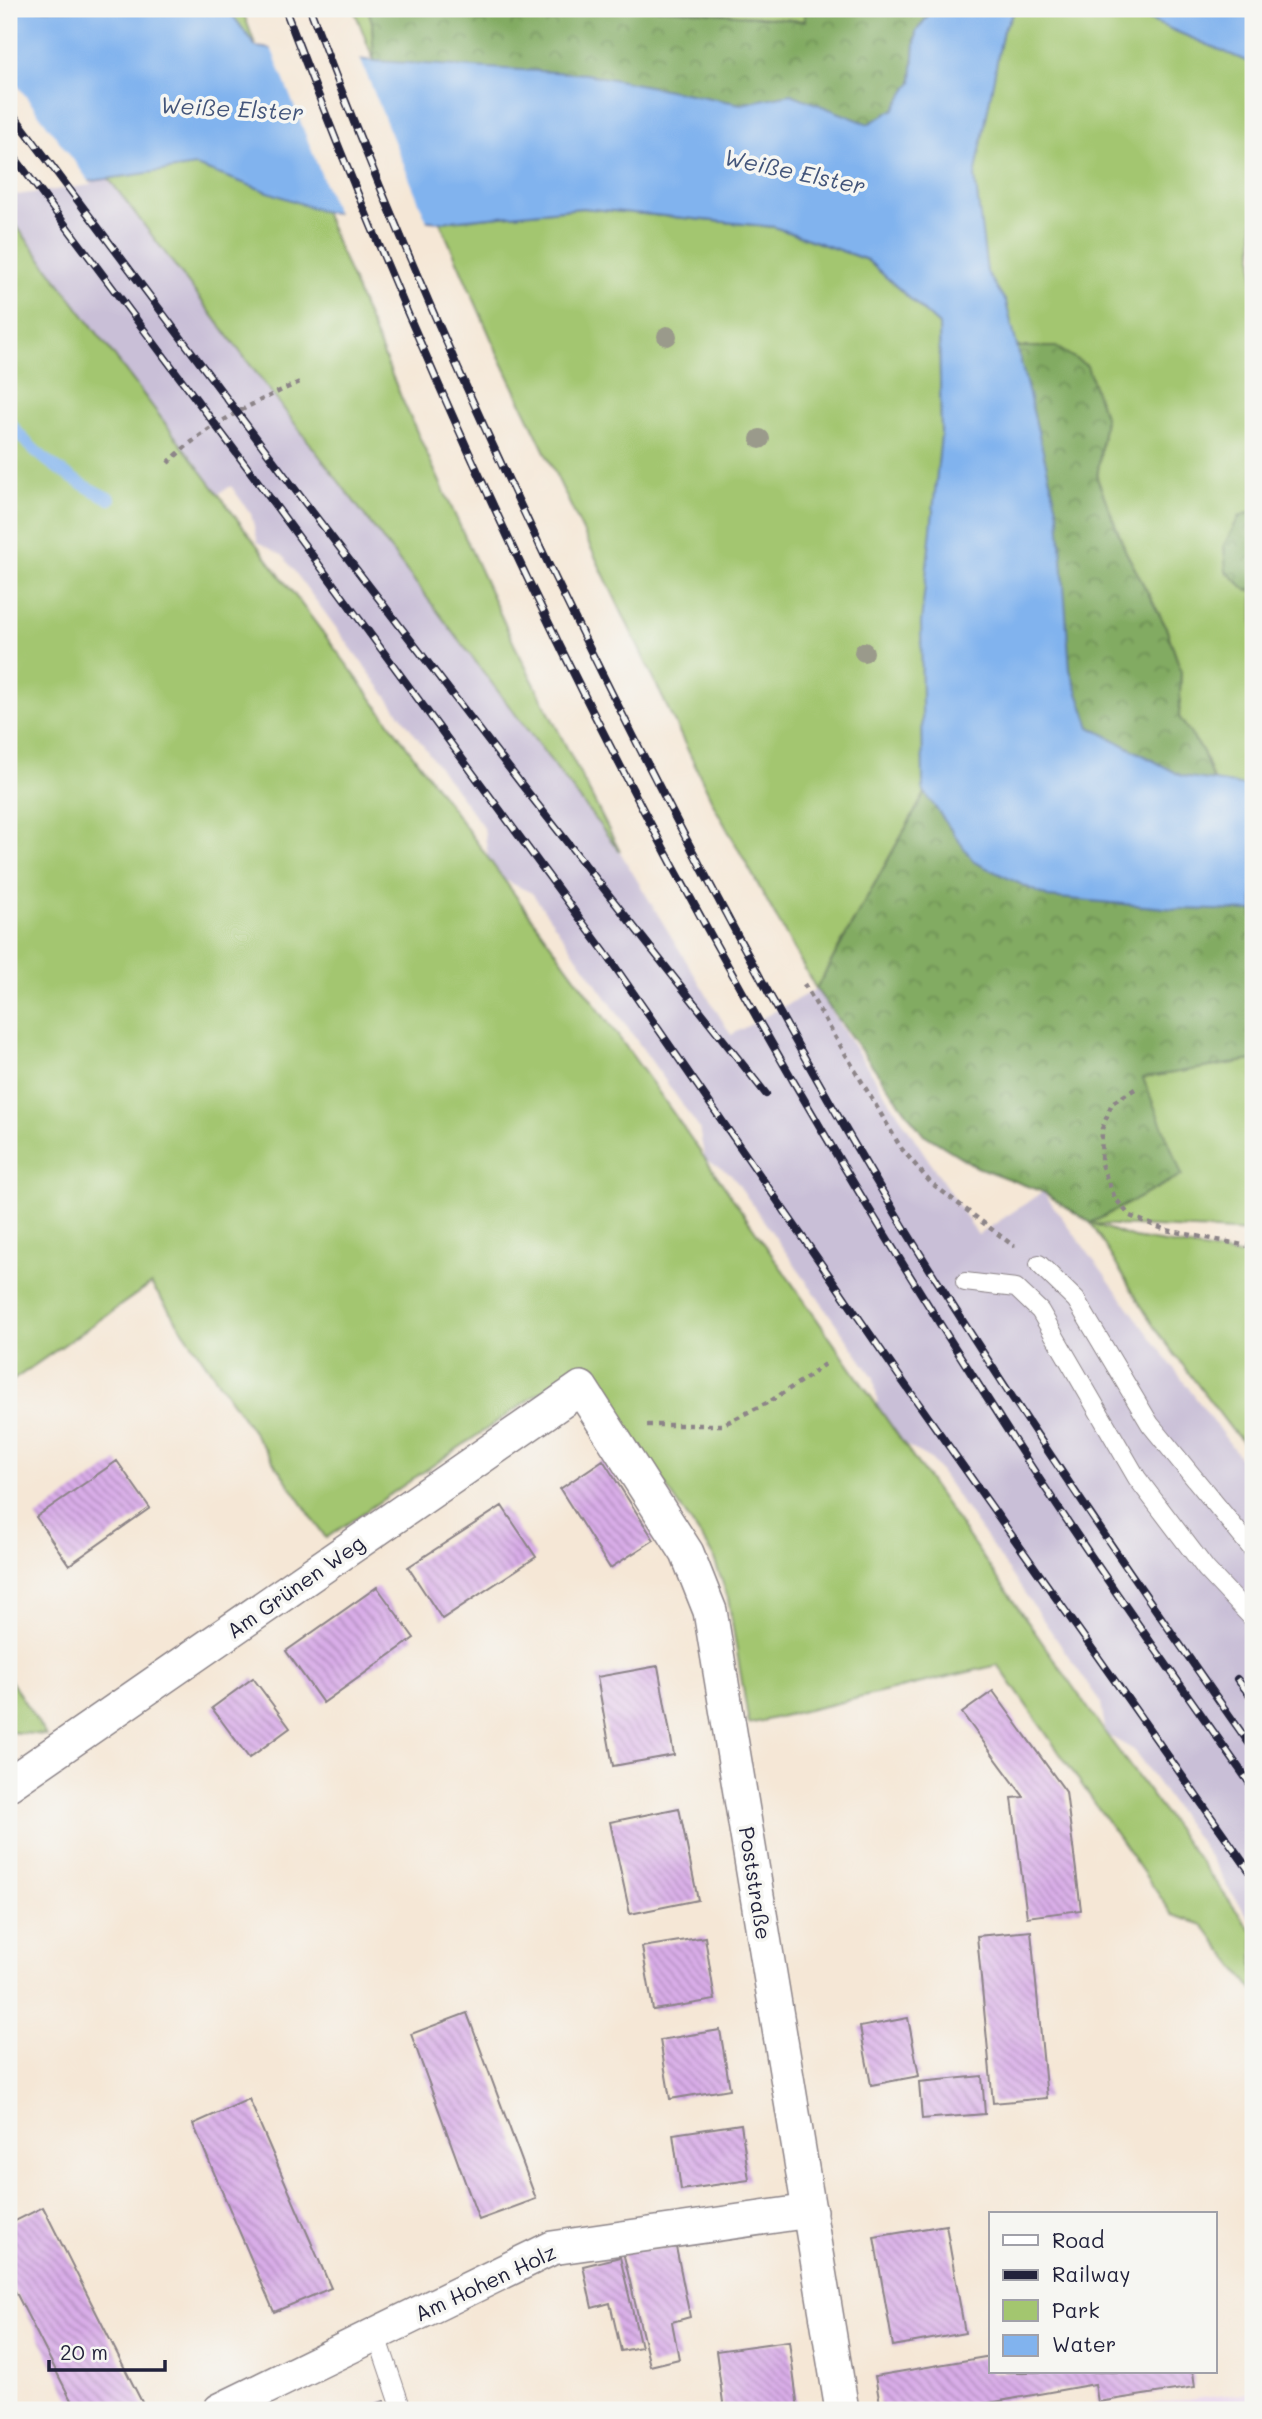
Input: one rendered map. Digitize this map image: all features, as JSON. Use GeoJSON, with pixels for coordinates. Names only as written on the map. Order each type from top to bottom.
{"type":"FeatureCollection","features":[{"type":"Feature","properties":{"kind":"street","name":"Poststraße"},"geometry":{"type":"LineString","coordinates":[[581,1388],[687,1553],[710,1611],[842,2410]]}},
{"type":"Feature","properties":{"kind":"street","name":"Am Grünen Weg"},"geometry":{"type":"LineString","coordinates":[[9,1784],[581,1388]]}},
{"type":"Feature","properties":{"kind":"street","name":"Am Hohen Holz"},"geometry":{"type":"LineString","coordinates":[[220,2410],[552,2248],[810,2211]]}},
{"type":"Feature","properties":{"kind":"lane"},"geometry":{"type":"LineString","coordinates":[[1039,1264],[1076,1300],[1150,1424],[1253,1550]]}},
{"type":"Feature","properties":{"kind":"lane"},"geometry":{"type":"LineString","coordinates":[[965,1282],[1016,1288],[1040,1311],[1137,1478],[1206,1569],[1253,1619]]}},
{"type":"Feature","properties":{"kind":"lane"},"geometry":{"type":"LineString","coordinates":[[376,2333],[402,2410]]}},
{"type":"Feature","properties":{"kind":"path"},"geometry":{"type":"LineString","coordinates":[[168,463],[189,442],[245,407],[302,381]]}},
{"type":"Feature","properties":{"kind":"path"},"geometry":{"type":"LineString","coordinates":[[804,984],[901,1148],[930,1182],[986,1227],[1039,1264]]}},
{"type":"Feature","properties":{"kind":"path"},"geometry":{"type":"LineString","coordinates":[[1135,1089],[1112,1103],[1102,1129],[1101,1164],[1115,1198],[1130,1216],[1166,1230],[1253,1247]]}},
{"type":"Feature","properties":{"kind":"path"},"geometry":{"type":"LineString","coordinates":[[613,1438],[646,1424],[722,1425],[769,1402],[827,1362]]}},
{"type":"Feature","properties":{"kind":"shaded area"},"geometry":{"type":"Polygon","coordinates":[[[9,45],[620,852],[731,1035],[816,989],[978,1235],[1043,1192],[1253,1475],[1253,1923],[1134,1750],[1106,1734],[1101,1703],[932,1460],[904,1444],[878,1407],[874,1378],[731,1174],[705,1159],[699,1128],[532,893],[505,880],[488,857],[484,828],[283,556],[258,542],[251,514],[231,486],[218,494],[9,216],[9,45]]]}},
{"type":"Feature","properties":{"kind":"shaded area"},"geometry":{"type":"Polygon","coordinates":[[[1253,2392],[1253,2410],[1143,2410],[1142,2405],[1253,2392]]]}},
{"type":"Feature","properties":{"kind":"green space"},"geometry":{"type":"Polygon","coordinates":[[[228,9],[242,9],[256,47],[228,9]]]}},
{"type":"Feature","properties":{"kind":"green space"},"geometry":{"type":"Polygon","coordinates":[[[354,9],[368,9],[372,22],[374,61],[354,9]]]}},
{"type":"Feature","properties":{"kind":"green space"},"geometry":{"type":"Polygon","coordinates":[[[368,9],[669,9],[805,21],[804,9],[933,9],[916,32],[912,81],[898,116],[868,124],[763,114],[499,73],[374,61],[372,22],[368,9]]]}},
{"type":"Feature","properties":{"kind":"green space"},"geometry":{"type":"Polygon","coordinates":[[[669,9],[804,9],[805,21],[669,9]]]}},
{"type":"Feature","properties":{"kind":"green space"},"geometry":{"type":"Polygon","coordinates":[[[1016,9],[1127,9],[1253,60],[1253,511],[1239,517],[1247,590],[1253,590],[1253,802],[1217,790],[1203,752],[1179,717],[1181,671],[1165,625],[1126,552],[1097,478],[1105,418],[1013,347],[982,266],[969,177],[1003,30],[1016,9]]]}},
{"type":"Feature","properties":{"kind":"green space"},"geometry":{"type":"Polygon","coordinates":[[[195,159],[324,212],[401,397],[514,644],[620,852],[106,175],[195,159]]]}},
{"type":"Feature","properties":{"kind":"green space"},"geometry":{"type":"Polygon","coordinates":[[[582,208],[774,227],[867,260],[939,325],[941,435],[928,788],[816,989],[716,809],[498,354],[440,222],[582,208]]]}},
{"type":"Feature","properties":{"kind":"green space"},"geometry":{"type":"Polygon","coordinates":[[[9,216],[351,670],[653,1084],[1106,1734],[1253,1933],[1253,1990],[1203,1925],[1173,1915],[998,1665],[749,1724],[728,1598],[712,1553],[582,1364],[326,1538],[151,1284],[9,1383],[9,216]]]}},
{"type":"Feature","properties":{"kind":"green space"},"geometry":{"type":"Polygon","coordinates":[[[1013,347],[1056,347],[1087,366],[1105,418],[1097,478],[1126,552],[1165,625],[1181,671],[1179,717],[1203,752],[1216,790],[1111,764],[1052,681],[1013,347]]]}},
{"type":"Feature","properties":{"kind":"green space"},"geometry":{"type":"Polygon","coordinates":[[[1253,511],[1253,590],[1248,591],[1226,571],[1224,545],[1239,517],[1253,511]]]}},
{"type":"Feature","properties":{"kind":"green space"},"geometry":{"type":"Polygon","coordinates":[[[928,788],[1253,903],[1253,1060],[1143,1078],[1182,1175],[1091,1223],[1043,1192],[977,1167],[922,1133],[816,989],[928,788]]]}},
{"type":"Feature","properties":{"kind":"green space"},"geometry":{"type":"Polygon","coordinates":[[[1253,1060],[1253,1232],[1094,1224],[1134,1238],[1253,1257],[1253,1454],[1154,1327],[1091,1223],[1181,1175],[1142,1078],[1253,1060]]]}},
{"type":"Feature","properties":{"kind":"green space"},"geometry":{"type":"Polygon","coordinates":[[[9,1678],[46,1735],[9,1732],[9,1678]]]}},
{"type":"Feature","properties":{"kind":"water","name":"Weiße Elster"},"geometry":{"type":"Polygon","coordinates":[[[9,9],[228,9],[256,47],[374,61],[586,74],[741,104],[791,94],[868,124],[894,109],[912,82],[916,32],[933,9],[1016,9],[1003,30],[975,177],[987,272],[1006,302],[1059,516],[1070,670],[1090,727],[1182,776],[1253,787],[1253,911],[1176,909],[1048,897],[974,862],[923,790],[921,623],[941,435],[939,325],[867,260],[774,227],[582,208],[440,222],[324,212],[196,166],[9,193],[9,9]]]}},
{"type":"Feature","properties":{"kind":"water"},"geometry":{"type":"Polygon","coordinates":[[[1123,9],[1253,9],[1253,64],[1123,9]]]}},
{"type":"Feature","properties":{"kind":"pier"},"geometry":{"type":"Polygon","coordinates":[[[270,45],[359,56],[428,224],[338,217],[270,45]]]}},
{"type":"Feature","properties":{"kind":"pier"},"geometry":{"type":"Polygon","coordinates":[[[9,74],[92,185],[17,195],[9,185],[9,74]]]}},
{"type":"Feature","properties":{"kind":"building"},"geometry":{"type":"Polygon","coordinates":[[[603,1460],[654,1540],[610,1568],[560,1489],[603,1460]]]}},
{"type":"Feature","properties":{"kind":"building"},"geometry":{"type":"Polygon","coordinates":[[[117,1461],[150,1508],[69,1565],[36,1517],[117,1461]]]}},
{"type":"Feature","properties":{"kind":"building"},"geometry":{"type":"Polygon","coordinates":[[[502,1506],[536,1557],[442,1619],[408,1567],[502,1506]]]}},
{"type":"Feature","properties":{"kind":"building"},"geometry":{"type":"Polygon","coordinates":[[[377,1587],[414,1638],[323,1703],[286,1651],[377,1587]]]}},
{"type":"Feature","properties":{"kind":"building"},"geometry":{"type":"Polygon","coordinates":[[[658,1666],[674,1755],[613,1766],[597,1677],[658,1666]]]}},
{"type":"Feature","properties":{"kind":"building"},"geometry":{"type":"Polygon","coordinates":[[[253,1678],[290,1728],[249,1758],[212,1708],[253,1678]]]}},
{"type":"Feature","properties":{"kind":"building"},"geometry":{"type":"Polygon","coordinates":[[[993,1691],[1066,1792],[1081,1910],[1027,1917],[1012,1798],[1024,1797],[962,1713],[993,1691]]]}},
{"type":"Feature","properties":{"kind":"building"},"geometry":{"type":"Polygon","coordinates":[[[679,1808],[698,1900],[630,1914],[610,1822],[679,1808]]]}},
{"type":"Feature","properties":{"kind":"building"},"geometry":{"type":"Polygon","coordinates":[[[1031,1931],[1047,2098],[993,2103],[977,1936],[1031,1931]]]}},
{"type":"Feature","properties":{"kind":"building"},"geometry":{"type":"Polygon","coordinates":[[[705,1937],[715,2000],[653,2010],[642,1947],[705,1937]]]}},
{"type":"Feature","properties":{"kind":"building"},"geometry":{"type":"Polygon","coordinates":[[[467,2013],[536,2199],[479,2220],[411,2034],[467,2013]]]}},
{"type":"Feature","properties":{"kind":"building"},"geometry":{"type":"Polygon","coordinates":[[[908,2018],[919,2076],[871,2085],[860,2027],[908,2018]]]}},
{"type":"Feature","properties":{"kind":"building"},"geometry":{"type":"Polygon","coordinates":[[[720,2030],[730,2089],[670,2099],[660,2040],[720,2030]]]}},
{"type":"Feature","properties":{"kind":"building"},"geometry":{"type":"Polygon","coordinates":[[[982,2076],[985,2114],[922,2119],[919,2082],[982,2076]]]}},
{"type":"Feature","properties":{"kind":"building"},"geometry":{"type":"Polygon","coordinates":[[[249,2099],[331,2288],[274,2312],[193,2124],[249,2099]]]}},
{"type":"Feature","properties":{"kind":"building"},"geometry":{"type":"Polygon","coordinates":[[[741,2124],[749,2180],[681,2190],[673,2134],[741,2124]]]}},
{"type":"Feature","properties":{"kind":"building"},"geometry":{"type":"Polygon","coordinates":[[[43,2207],[146,2410],[76,2410],[9,2279],[9,2224],[43,2207]]]}},
{"type":"Feature","properties":{"kind":"building"},"geometry":{"type":"Polygon","coordinates":[[[946,2225],[965,2333],[893,2346],[874,2237],[946,2225]]]}},
{"type":"Feature","properties":{"kind":"building"},"geometry":{"type":"Polygon","coordinates":[[[676,2247],[690,2317],[672,2322],[679,2359],[650,2366],[623,2252],[676,2247]]]}},
{"type":"Feature","properties":{"kind":"building"},"geometry":{"type":"Polygon","coordinates":[[[620,2257],[641,2347],[621,2351],[610,2303],[592,2308],[583,2266],[620,2257]]]}},
{"type":"Feature","properties":{"kind":"building"},"geometry":{"type":"Polygon","coordinates":[[[789,2341],[798,2408],[724,2410],[716,2351],[789,2341]]]}},
{"type":"Feature","properties":{"kind":"building"},"geometry":{"type":"Polygon","coordinates":[[[989,2356],[989,2374],[1193,2374],[1195,2387],[1098,2402],[1095,2384],[950,2410],[881,2410],[875,2376],[989,2356]]]}},
{"type":"Feature","properties":{"kind":"building"},"geometry":{"type":"Polygon","coordinates":[[[384,2401],[387,2410],[358,2410],[384,2401]]]}},
{"type":"Feature","properties":{"kind":"building"},"geometry":{"type":"Polygon","coordinates":[[[1253,2404],[1253,2410],[1215,2410],[1215,2408],[1253,2404]]]}},
{"type":"Feature","properties":{"kind":"waterway"},"geometry":{"type":"LineString","coordinates":[[9,421],[41,456],[110,499]]}},
{"type":"Feature","properties":{"kind":"railway"},"geometry":{"type":"LineString","coordinates":[[285,9],[371,227],[514,550],[617,760],[710,934],[868,1208],[1025,1457],[1253,1788]]}},
{"type":"Feature","properties":{"kind":"railway"},"geometry":{"type":"LineString","coordinates":[[310,9],[385,199],[508,479],[597,664],[742,944],[846,1130],[919,1252],[1083,1503],[1253,1749]]}},
{"type":"Feature","properties":{"kind":"railway"},"geometry":{"type":"LineString","coordinates":[[9,109],[303,500],[522,785],[766,1094]]}},
{"type":"Feature","properties":{"kind":"railway"},"geometry":{"type":"LineString","coordinates":[[9,150],[609,958],[899,1376],[1253,1876]]}},
{"type":"Feature","properties":{"kind":"railway"},"geometry":{"type":"LineString","coordinates":[[1237,1679],[1253,1699]]}}]}
